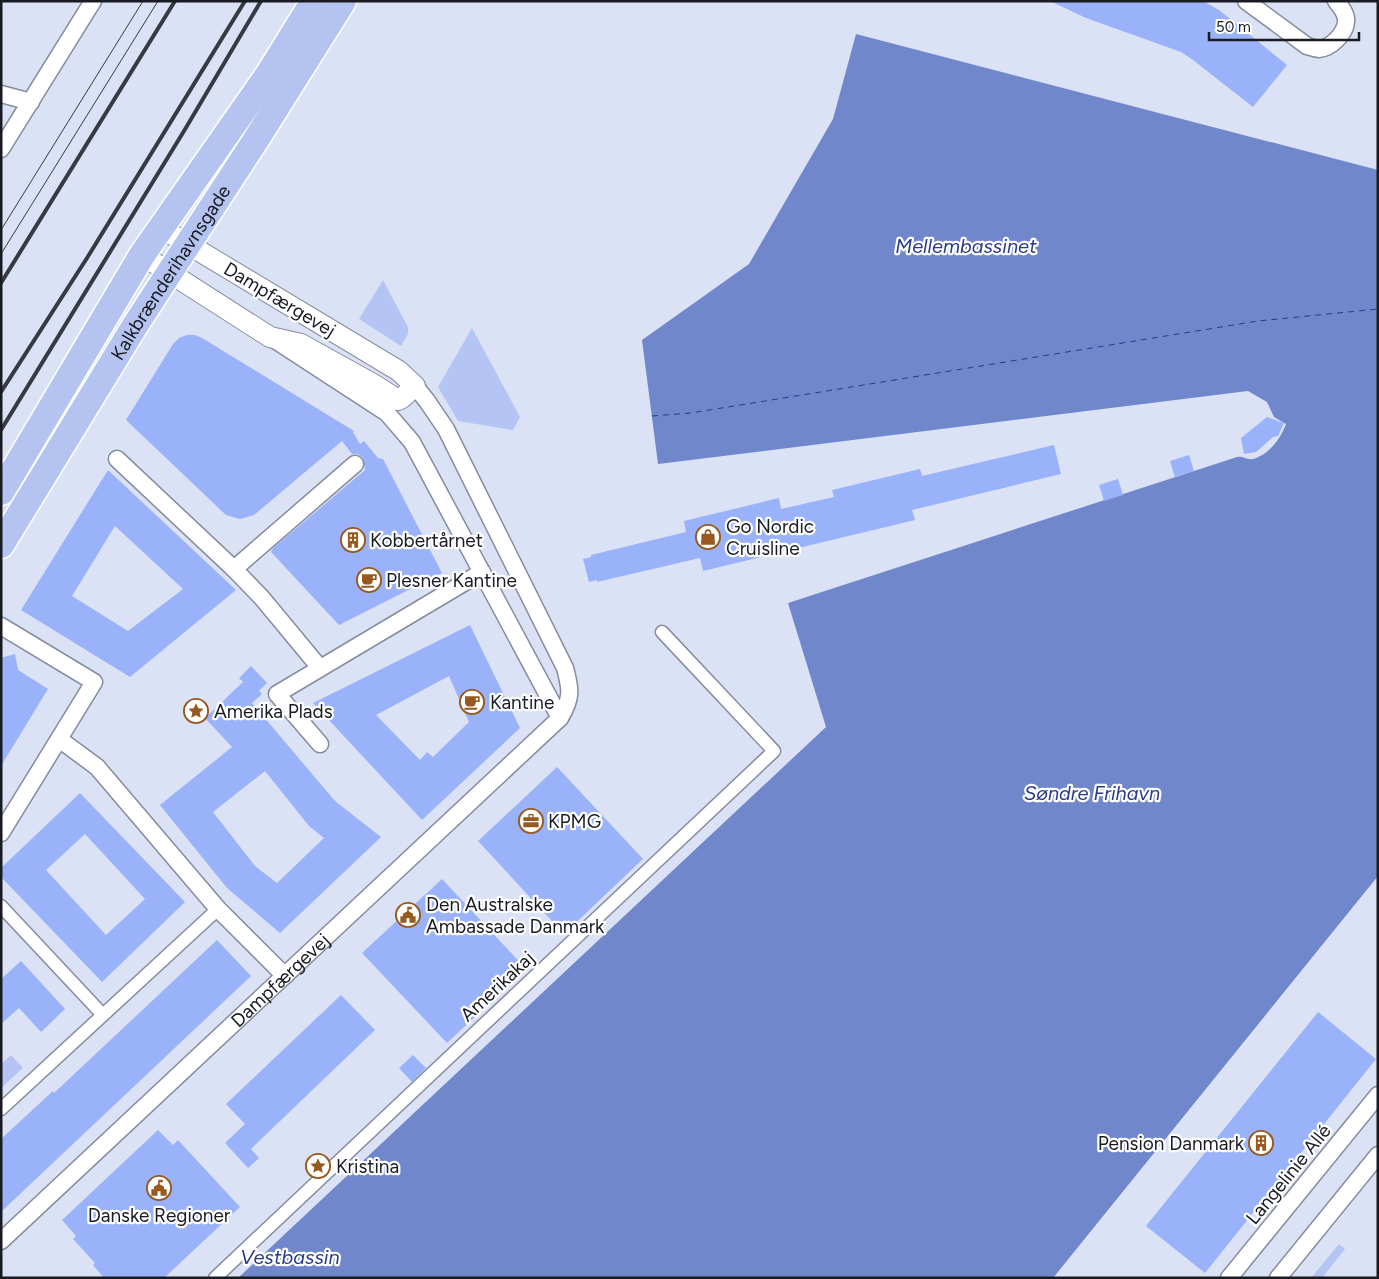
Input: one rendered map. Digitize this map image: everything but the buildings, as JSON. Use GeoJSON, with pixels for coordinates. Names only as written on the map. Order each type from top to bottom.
{"type":"FeatureCollection","features":[{"type":"Feature","properties":{"kind":"main road","name":"Kalkbrænderihavnsgade"},"geometry":{"type":"LineString","coordinates":[[1,492],[142,255],[268,76],[314,1]]}},
{"type":"Feature","properties":{"kind":"main road","name":"Kalkbrænderihavnsgade"},"geometry":{"type":"LineString","coordinates":[[1,545],[131,332],[189,245],[343,1]]}},
{"type":"Feature","properties":{"kind":"street"},"geometry":{"type":"LineString","coordinates":[[1,149],[93,1]]}},
{"type":"Feature","properties":{"kind":"street"},"geometry":{"type":"LineString","coordinates":[[1246,1],[1307,46],[1320,49],[1331,44],[1340,36],[1345,28],[1346,21],[1343,10],[1336,1]]}},
{"type":"Feature","properties":{"kind":"street"},"geometry":{"type":"LineString","coordinates":[[1,94],[30,102]]}},
{"type":"Feature","properties":{"kind":"street","name":"Dampfærgevej"},"geometry":{"type":"LineString","coordinates":[[1,1241],[560,718],[568,703],[570,685],[565,668],[446,428],[428,401],[399,371],[161,228]]}},
{"type":"Feature","properties":{"kind":"street","name":"Dampfærgevej"},"geometry":{"type":"LineString","coordinates":[[142,255],[270,337],[302,344],[379,397],[398,400],[415,386]]}},
{"type":"Feature","properties":{"kind":"street"},"geometry":{"type":"LineString","coordinates":[[379,397],[399,371]]}},
{"type":"Feature","properties":{"kind":"street","name":"Dampfærgevej"},"geometry":{"type":"LineString","coordinates":[[379,397],[387,413],[412,442],[560,718]]}},
{"type":"Feature","properties":{"kind":"street"},"geometry":{"type":"LineString","coordinates":[[117,459],[234,569],[262,598],[320,668]]}},
{"type":"Feature","properties":{"kind":"street"},"geometry":{"type":"LineString","coordinates":[[234,569],[355,464]]}},
{"type":"Feature","properties":{"kind":"street"},"geometry":{"type":"LineString","coordinates":[[320,744],[276,694],[482,572]]}},
{"type":"Feature","properties":{"kind":"street"},"geometry":{"type":"LineString","coordinates":[[1,626],[94,682],[1,832]]}},
{"type":"Feature","properties":{"kind":"street","name":"Amerikakaj"},"geometry":{"type":"LineString","coordinates":[[215,1278],[774,751],[662,632]]}},
{"type":"Feature","properties":{"kind":"street"},"geometry":{"type":"LineString","coordinates":[[59,739],[97,767],[218,909],[278,969],[286,974]]}},
{"type":"Feature","properties":{"kind":"street"},"geometry":{"type":"LineString","coordinates":[[1,906],[103,1015]]}},
{"type":"Feature","properties":{"kind":"street"},"geometry":{"type":"LineString","coordinates":[[1,1109],[218,909]]}},
{"type":"Feature","properties":{"kind":"street","name":"Langelinie Allé"},"geometry":{"type":"LineString","coordinates":[[1229,1278],[1378,1095]]}},
{"type":"Feature","properties":{"kind":"street"},"geometry":{"type":"LineString","coordinates":[[1278,1278],[1378,1155]]}},
{"type":"Feature","properties":{"kind":"shaded area"},"geometry":{"type":"Polygon","coordinates":[[[383,280],[408,327],[408,334],[401,346],[359,319],[383,280]]]}},
{"type":"Feature","properties":{"kind":"shaded area"},"geometry":{"type":"Polygon","coordinates":[[[472,328],[520,417],[513,430],[458,421],[438,387],[472,328]]]}},
{"type":"Feature","properties":{"kind":"shaded area"},"geometry":{"type":"Polygon","coordinates":[[[11,1055],[23,1068],[1,1088],[1,1064],[11,1055]]]}},
{"type":"Feature","properties":{"kind":"shaded area"},"geometry":{"type":"Polygon","coordinates":[[[1339,1244],[1345,1249],[1322,1278],[1311,1278],[1339,1244]]]}},
{"type":"Feature","properties":{"kind":"water","name":"Søndre Frihavn"},"geometry":{"type":"Polygon","coordinates":[[[856,34],[1378,170],[1378,876],[1053,1278],[238,1278],[826,727],[788,603],[1237,457],[1253,459],[1259,457],[1278,440],[1284,429],[1286,424],[1274,417],[1267,402],[1248,391],[658,464],[642,340],[749,264],[833,119],[856,34]]]}},
{"type":"Feature","properties":{"kind":"ferry route"},"geometry":{"type":"LineString","coordinates":[[652,416],[691,413],[1258,321],[1378,309]]}},
{"type":"Feature","properties":{"kind":"tram line"},"geometry":{"type":"LineString","coordinates":[[1,230],[143,1]]}},
{"type":"Feature","properties":{"kind":"tram line"},"geometry":{"type":"LineString","coordinates":[[1,254],[158,1]]}},
{"type":"Feature","properties":{"kind":"railway"},"geometry":{"type":"LineString","coordinates":[[1,283],[175,1]]}},
{"type":"Feature","properties":{"kind":"railway"},"geometry":{"type":"LineString","coordinates":[[1,392],[87,258],[245,1]]}},
{"type":"Feature","properties":{"kind":"railway"},"geometry":{"type":"LineString","coordinates":[[1,430],[184,131],[261,1]]}},
{"type":"Feature","properties":{"kind":"place","name":"Go Nordic Cruisline"},"geometry":{"type":"Point","coordinates":[708,537]}},
{"type":"Feature","properties":{"kind":"place","name":"Kobbertårnet"},"geometry":{"type":"Point","coordinates":[353,540]}},
{"type":"Feature","properties":{"kind":"place","name":"Plesner Kantine"},"geometry":{"type":"Point","coordinates":[369,580]}},
{"type":"Feature","properties":{"kind":"place","name":"Kantine"},"geometry":{"type":"Point","coordinates":[472,702]}},
{"type":"Feature","properties":{"kind":"place","name":"Amerika Plads"},"geometry":{"type":"Point","coordinates":[196,711]}},
{"type":"Feature","properties":{"kind":"place","name":"KPMG"},"geometry":{"type":"Point","coordinates":[531,821]}},
{"type":"Feature","properties":{"kind":"place","name":"Den Australske Ambassade Danmark"},"geometry":{"type":"Point","coordinates":[408,915]}},
{"type":"Feature","properties":{"kind":"place","name":"Pension Danmark"},"geometry":{"type":"Point","coordinates":[1261,1143]}},
{"type":"Feature","properties":{"kind":"place","name":"Kristina"},"geometry":{"type":"Point","coordinates":[318,1166]}},
{"type":"Feature","properties":{"kind":"place","name":"Danske Regioner"},"geometry":{"type":"Point","coordinates":[159,1188]}},
{"type":"Feature","properties":{"kind":"water label","name":"Mellembassinet"},"geometry":{"type":"Point","coordinates":[966,246]}},
{"type":"Feature","properties":{"kind":"water label","name":"Vestbassin"},"geometry":{"type":"Point","coordinates":[290,1257]}}]}
